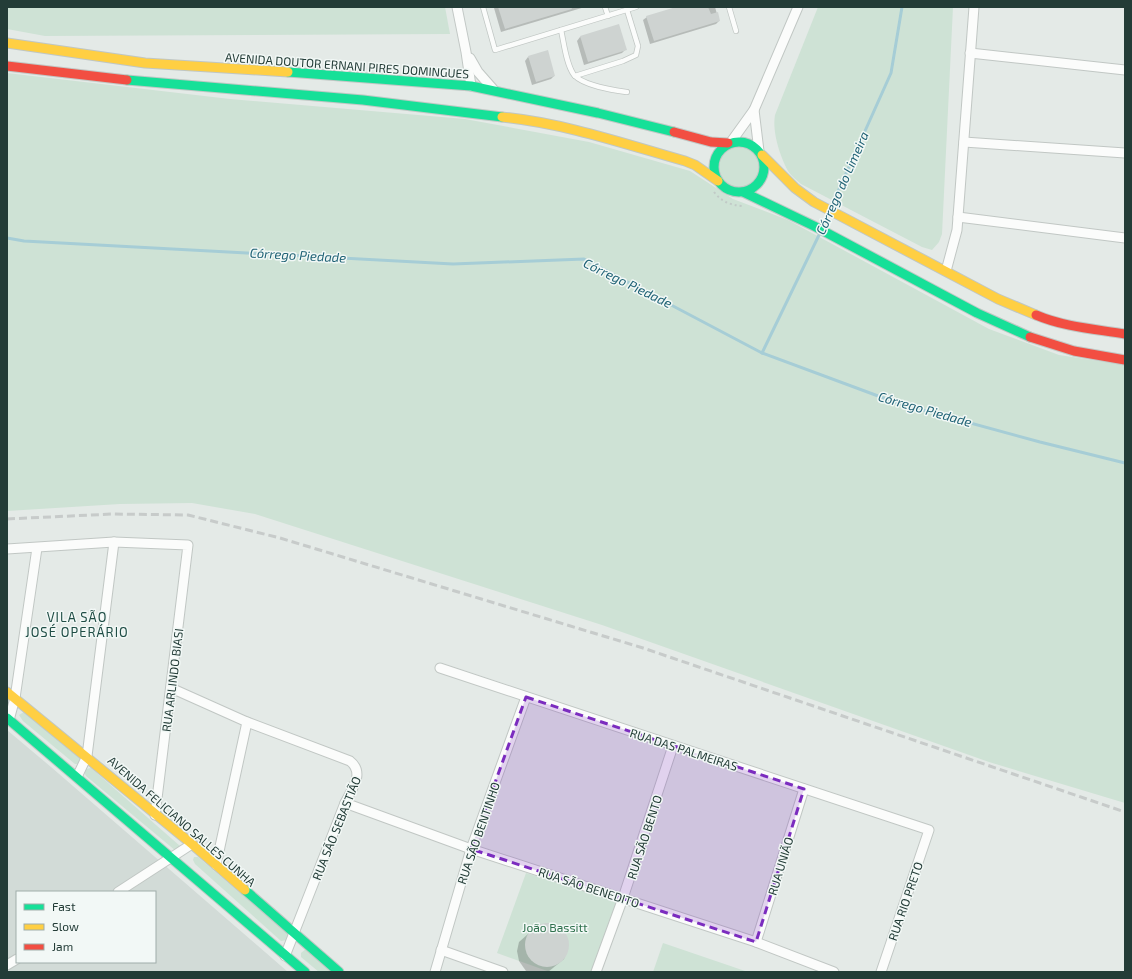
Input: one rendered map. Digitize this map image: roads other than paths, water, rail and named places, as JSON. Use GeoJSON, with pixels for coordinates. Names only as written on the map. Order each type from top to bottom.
{"type":"FeatureCollection","features":[{"type":"Feature","properties":{"kind":"main road","name":"AVENIDA DOUTOR ERNANI PIRES DOMINGUES"},"geometry":{"type":"LineString","coordinates":[[7,43],[145,63],[370,77],[471,86],[598,113],[711,142],[729,143]]}},
{"type":"Feature","properties":{"kind":"main road"},"geometry":{"type":"LineString","coordinates":[[7,66],[158,83],[363,100],[452,110],[477,115],[518,119],[596,136],[695,164],[729,190],[742,192],[805,222],[986,318],[1020,333],[1078,351],[1125,360]]}},
{"type":"Feature","properties":{"kind":"main road"},"geometry":{"type":"LineString","coordinates":[[718,181],[714,173],[713,164],[720,149],[729,143],[746,142],[760,153],[795,188],[814,202],[998,299],[1048,320],[1079,327],[1125,334]]}},
{"type":"Feature","properties":{"kind":"main road"},"geometry":{"type":"LineString","coordinates":[[742,192],[752,189],[759,183],[763,174],[764,165],[760,153]]}},
{"type":"Feature","properties":{"kind":"main road","name":"AVENIDA FELICIANO SALLES CUNHA"},"geometry":{"type":"LineString","coordinates":[[7,692],[87,756],[155,815],[192,844],[339,972]]}},
{"type":"Feature","properties":{"kind":"main road"},"geometry":{"type":"LineString","coordinates":[[8,719],[169,858],[305,972]]}},
{"type":"Feature","properties":{"kind":"street"},"geometry":{"type":"LineString","coordinates":[[457,7],[471,86]]}},
{"type":"Feature","properties":{"kind":"street"},"geometry":{"type":"LineString","coordinates":[[729,143],[754,110],[798,7]]}},
{"type":"Feature","properties":{"kind":"street"},"geometry":{"type":"LineString","coordinates":[[946,271],[957,230],[974,7]]}},
{"type":"Feature","properties":{"kind":"street"},"geometry":{"type":"LineString","coordinates":[[466,52],[478,72],[494,91]]}},
{"type":"Feature","properties":{"kind":"street"},"geometry":{"type":"LineString","coordinates":[[970,53],[1125,70]]}},
{"type":"Feature","properties":{"kind":"street"},"geometry":{"type":"LineString","coordinates":[[754,110],[760,153]]}},
{"type":"Feature","properties":{"kind":"street"},"geometry":{"type":"LineString","coordinates":[[964,142],[1125,153]]}},
{"type":"Feature","properties":{"kind":"street"},"geometry":{"type":"LineString","coordinates":[[958,217],[1125,238]]}},
{"type":"Feature","properties":{"kind":"street"},"geometry":{"type":"LineString","coordinates":[[7,549],[114,542],[87,756],[77,777]]}},
{"type":"Feature","properties":{"kind":"street","name":"RUA ARLINDO BIASI"},"geometry":{"type":"LineString","coordinates":[[114,542],[188,545],[155,815]]}},
{"type":"Feature","properties":{"kind":"street"},"geometry":{"type":"LineString","coordinates":[[8,719],[14,698],[38,548]]}},
{"type":"Feature","properties":{"kind":"street","name":"RUA DAS PALMEIRAS"},"geometry":{"type":"LineString","coordinates":[[440,668],[929,830]]}},
{"type":"Feature","properties":{"kind":"street"},"geometry":{"type":"LineString","coordinates":[[171,688],[247,722],[216,865]]}},
{"type":"Feature","properties":{"kind":"street","name":"RUA SÃO BENTINHO"},"geometry":{"type":"LineString","coordinates":[[435,972],[471,849],[526,697]]}},
{"type":"Feature","properties":{"kind":"street","name":"RUA SÃO SEBASTIÃO"},"geometry":{"type":"LineString","coordinates":[[247,722],[340,756],[356,765],[358,771],[357,778],[345,803],[285,956]]}},
{"type":"Feature","properties":{"kind":"street","name":"RUA SÃO BENTO"},"geometry":{"type":"LineString","coordinates":[[596,972],[623,898],[674,746]]}},
{"type":"Feature","properties":{"kind":"street","name":"RUA UNIÃO"},"geometry":{"type":"LineString","coordinates":[[756,942],[804,789]]}},
{"type":"Feature","properties":{"kind":"street","name":"RUA SÃO BENEDITO"},"geometry":{"type":"LineString","coordinates":[[345,803],[471,849],[756,942],[834,972]]}},
{"type":"Feature","properties":{"kind":"street","name":"RUA RIO PRETO"},"geometry":{"type":"LineString","coordinates":[[881,972],[929,830]]}},
{"type":"Feature","properties":{"kind":"street"},"geometry":{"type":"LineString","coordinates":[[120,891],[192,844]]}},
{"type":"Feature","properties":{"kind":"street"},"geometry":{"type":"LineString","coordinates":[[441,950],[503,972]]}},
{"type":"Feature","properties":{"kind":"street"},"geometry":{"type":"LineString","coordinates":[[7,966],[16,960]]}},
{"type":"Feature","properties":{"kind":"lane"},"geometry":{"type":"LineString","coordinates":[[483,7],[495,50],[636,7]]}},
{"type":"Feature","properties":{"kind":"lane"},"geometry":{"type":"LineString","coordinates":[[605,7],[608,16]]}},
{"type":"Feature","properties":{"kind":"lane"},"geometry":{"type":"LineString","coordinates":[[729,7],[736,31]]}},
{"type":"Feature","properties":{"kind":"lane"},"geometry":{"type":"LineString","coordinates":[[575,76],[623,61],[636,55],[638,46],[627,10]]}},
{"type":"Feature","properties":{"kind":"lane"},"geometry":{"type":"LineString","coordinates":[[561,30],[570,64],[575,76],[590,84],[627,92]]}},
{"type":"Feature","properties":{"kind":"waterway","name":"Córrego do Limeira"},"geometry":{"type":"LineString","coordinates":[[831,207],[891,73],[902,7]]}},
{"type":"Feature","properties":{"kind":"waterway","name":"Córrego do Limeira"},"geometry":{"type":"LineString","coordinates":[[823,226],[828,214]]}},
{"type":"Feature","properties":{"kind":"waterway","name":"Córrego do Limeira"},"geometry":{"type":"LineString","coordinates":[[762,353],[820,233]]}},
{"type":"Feature","properties":{"kind":"waterway","name":"Córrego Piedade"},"geometry":{"type":"LineString","coordinates":[[7,238],[24,241],[453,264],[584,259],[762,353],[897,403],[1040,442],[1125,463]]}},
{"type":"Feature","properties":{"kind":"railway"},"geometry":{"type":"LineString","coordinates":[[7,519],[113,514],[188,515],[280,538],[643,648],[1125,812]]}},
{"type":"Feature","properties":{"kind":"district","name":"VILA SÃO JOSÉ OPERÁRIO"},"geometry":{"type":"Point","coordinates":[77,624]}},
{"type":"Feature","properties":{"kind":"park label","name":"João Bassitt"},"geometry":{"type":"Point","coordinates":[555,927]}}]}
